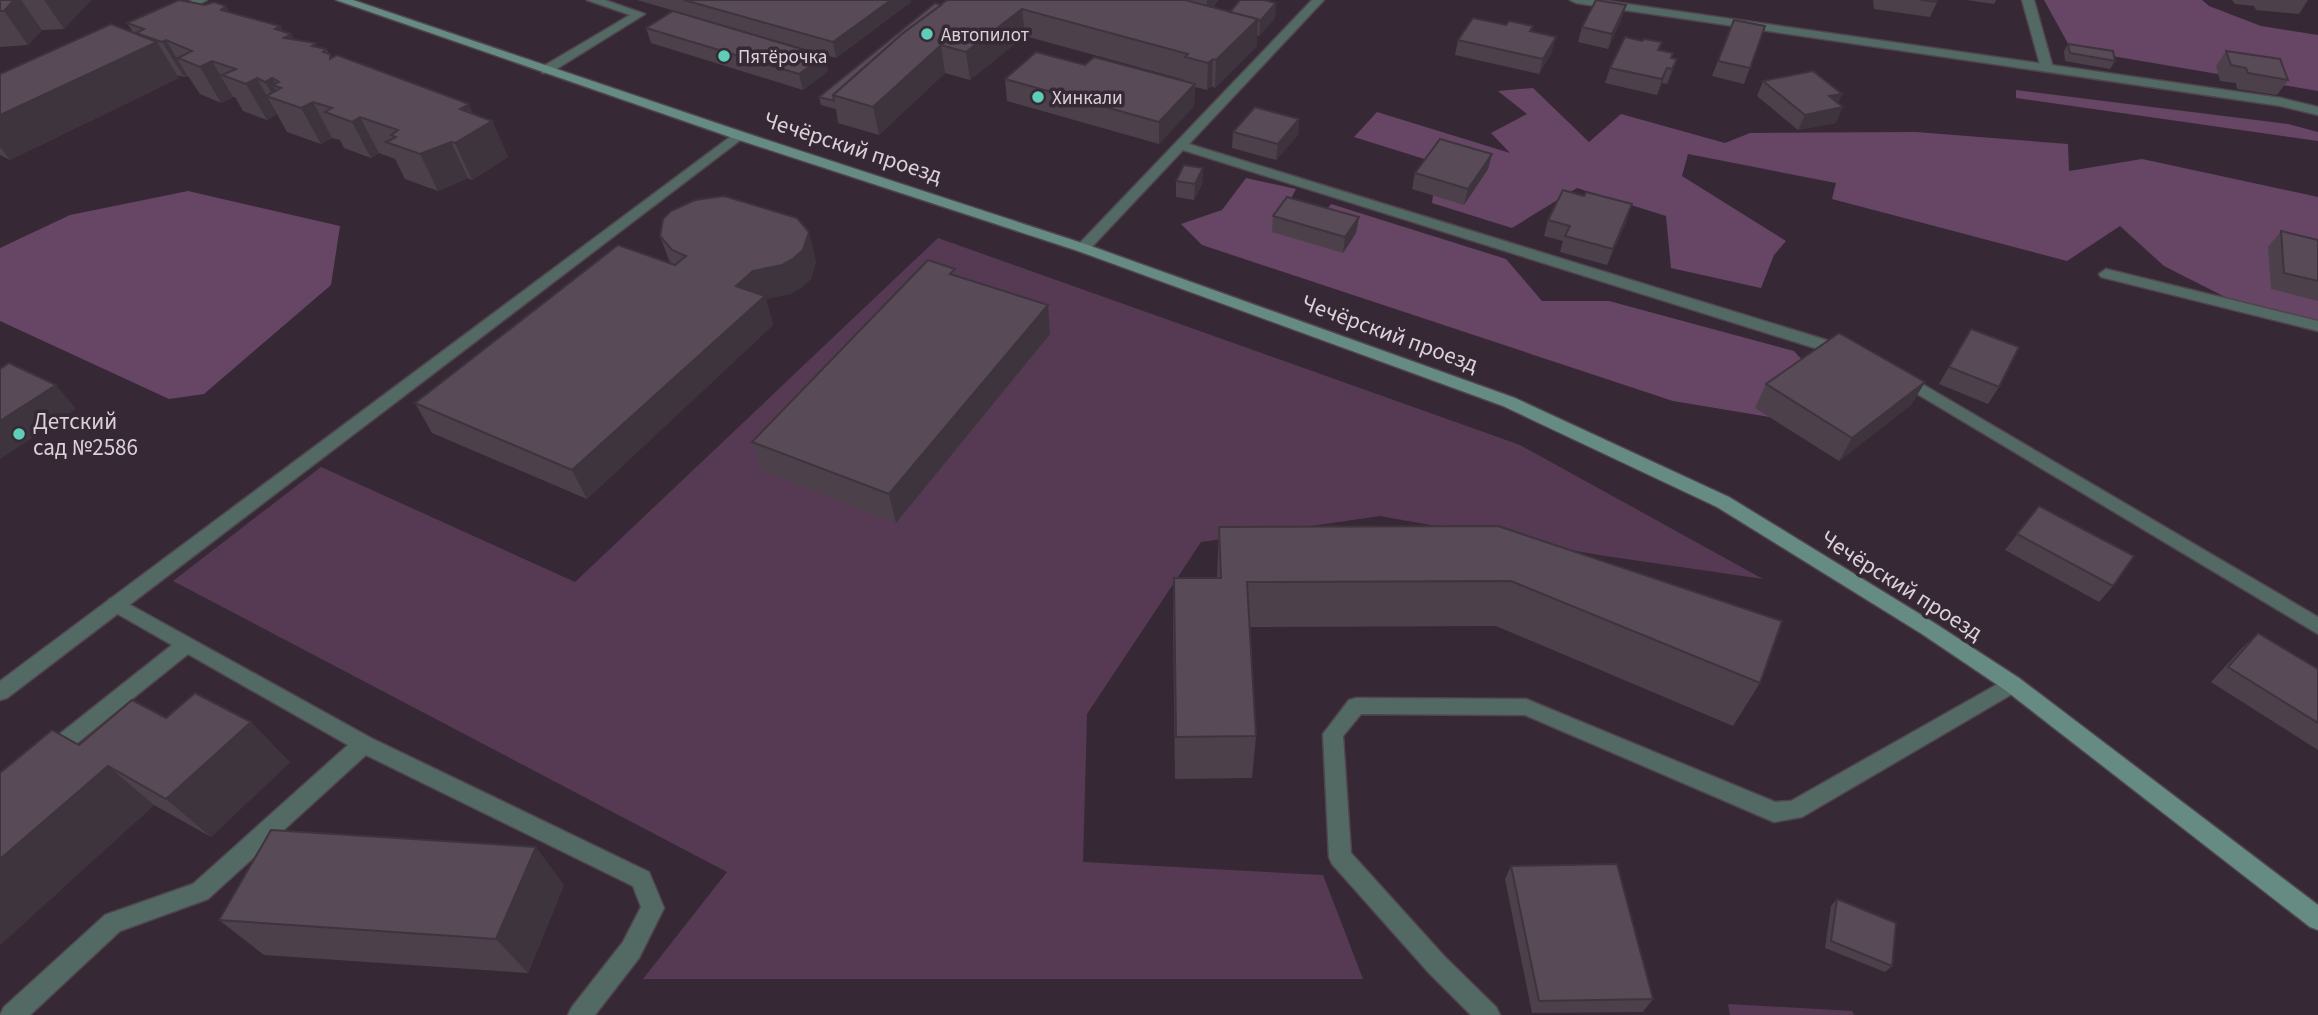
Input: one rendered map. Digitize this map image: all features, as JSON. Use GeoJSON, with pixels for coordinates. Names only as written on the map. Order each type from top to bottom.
{"type":"FeatureCollection","features":[{"type":"Feature","properties":{"kind":"main road","name":"Чечёрский проезд"},"geometry":{"type":"LineString","coordinates":[[342,0],[738,135],[1083,248],[1508,402],[1730,507],[1929,629],[2012,684],[2318,919]]}},
{"type":"Feature","properties":{"kind":"street"},"geometry":{"type":"LineString","coordinates":[[164,18],[201,0]]}},
{"type":"Feature","properties":{"kind":"street"},"geometry":{"type":"LineString","coordinates":[[546,70],[639,14],[593,0]]}},
{"type":"Feature","properties":{"kind":"street"},"geometry":{"type":"LineString","coordinates":[[1083,248],[1318,0]]}},
{"type":"Feature","properties":{"kind":"street"},"geometry":{"type":"LineString","coordinates":[[1576,0],[2281,102],[2318,111]]}},
{"type":"Feature","properties":{"kind":"street"},"geometry":{"type":"LineString","coordinates":[[2028,0],[2047,68]]}},
{"type":"Feature","properties":{"kind":"street"},"geometry":{"type":"LineString","coordinates":[[0,692],[738,135]]}},
{"type":"Feature","properties":{"kind":"street"},"geometry":{"type":"LineString","coordinates":[[1180,145],[1862,357]]}},
{"type":"Feature","properties":{"kind":"street"},"geometry":{"type":"LineString","coordinates":[[2106,274],[2318,327]]}},
{"type":"Feature","properties":{"kind":"street"},"geometry":{"type":"LineString","coordinates":[[1883,368],[2318,626]]}},
{"type":"Feature","properties":{"kind":"street"},"geometry":{"type":"LineString","coordinates":[[116,604],[364,744],[641,879],[653,908],[631,950],[580,1015]]}},
{"type":"Feature","properties":{"kind":"street"},"geometry":{"type":"LineString","coordinates":[[33,767],[186,645]]}},
{"type":"Feature","properties":{"kind":"street"},"geometry":{"type":"LineString","coordinates":[[1488,1015],[1437,965],[1340,857],[1333,734],[1356,706],[1526,707],[1774,812],[1794,810],[2012,684]]}},
{"type":"Feature","properties":{"kind":"street"},"geometry":{"type":"LineString","coordinates":[[12,1015],[113,923],[200,892],[364,744]]}},
{"type":"Feature","properties":{"kind":"shaded area"},"geometry":{"type":"Polygon","coordinates":[[[2044,0],[2202,0],[2209,6],[2261,26],[2318,35],[2318,91],[2071,49],[2044,0]]]}},
{"type":"Feature","properties":{"kind":"shaded area"},"geometry":{"type":"Polygon","coordinates":[[[1533,88],[1589,142],[1621,114],[1725,143],[1750,133],[1916,132],[2068,144],[2069,171],[2142,159],[2318,197],[2318,321],[2231,300],[2164,266],[2120,226],[2067,261],[1832,199],[1836,183],[1688,154],[1682,176],[1786,241],[1774,255],[1761,288],[1671,268],[1666,216],[1577,188],[1512,228],[1432,203],[1437,163],[1354,137],[1377,112],[1510,153],[1491,133],[1527,114],[1498,91],[1533,88]]]}},
{"type":"Feature","properties":{"kind":"shaded area"},"geometry":{"type":"Polygon","coordinates":[[[2016,90],[2288,124],[2318,132],[2318,141],[2016,98],[2016,90]]]}},
{"type":"Feature","properties":{"kind":"shaded area"},"geometry":{"type":"Polygon","coordinates":[[[1246,178],[1296,189],[1288,204],[1322,216],[1331,204],[1506,259],[1542,301],[1609,301],[1794,351],[1825,385],[1788,420],[1673,401],[1202,245],[1181,224],[1222,210],[1246,178]]]}},
{"type":"Feature","properties":{"kind":"shaded area"},"geometry":{"type":"Polygon","coordinates":[[[188,191],[340,226],[331,285],[204,394],[169,399],[0,321],[0,248],[70,215],[188,191]]]}},
{"type":"Feature","properties":{"kind":"shaded area"},"geometry":{"type":"Polygon","coordinates":[[[938,238],[1520,445],[1763,579],[1599,555],[1380,516],[1201,542],[1087,714],[1083,862],[1323,875],[1363,979],[643,979],[727,872],[173,581],[321,467],[575,582],[938,238]]]}},
{"type":"Feature","properties":{"kind":"shaded area"},"geometry":{"type":"Polygon","coordinates":[[[1728,1004],[1852,1011],[1854,1015],[1730,1015],[1728,1004]]]}},
{"type":"Feature","properties":{"kind":"building"},"geometry":{"type":"Polygon","coordinates":[[[0,0],[14,0],[4,11],[0,11],[0,0]]]}},
{"type":"Feature","properties":{"kind":"building"},"geometry":{"type":"Polygon","coordinates":[[[179,0],[205,5],[214,2],[226,6],[221,10],[280,26],[275,29],[291,34],[284,38],[316,43],[312,46],[326,49],[323,52],[330,54],[330,59],[337,55],[469,104],[460,109],[492,121],[455,143],[451,142],[420,154],[386,142],[396,137],[391,135],[398,130],[360,117],[352,122],[325,112],[332,108],[313,102],[301,108],[266,96],[281,88],[273,85],[279,82],[272,78],[265,82],[257,78],[246,84],[222,75],[236,69],[212,61],[200,67],[178,58],[192,51],[166,40],[162,42],[136,33],[144,29],[127,23],[179,0]]]}},
{"type":"Feature","properties":{"kind":"building"},"geometry":{"type":"Polygon","coordinates":[[[684,0],[891,0],[833,42],[684,0]]]}},
{"type":"Feature","properties":{"kind":"building"},"geometry":{"type":"Polygon","coordinates":[[[947,0],[1185,0],[1258,19],[1216,60],[1208,63],[1185,57],[1188,54],[1022,9],[966,52],[941,45],[873,107],[833,95],[903,33],[947,0]]]}},
{"type":"Feature","properties":{"kind":"building"},"geometry":{"type":"Polygon","coordinates":[[[1240,0],[1276,3],[1260,21],[1230,12],[1240,0]]]}},
{"type":"Feature","properties":{"kind":"building"},"geometry":{"type":"Polygon","coordinates":[[[1596,0],[1626,5],[1612,34],[1582,27],[1596,0]]]}},
{"type":"Feature","properties":{"kind":"building"},"geometry":{"type":"Polygon","coordinates":[[[935,3],[941,5],[903,33],[833,95],[834,101],[819,97],[935,3]]]}},
{"type":"Feature","properties":{"kind":"building"},"geometry":{"type":"Polygon","coordinates":[[[673,11],[825,56],[799,74],[646,28],[673,11]]]}},
{"type":"Feature","properties":{"kind":"building"},"geometry":{"type":"Polygon","coordinates":[[[1473,18],[1506,25],[1509,21],[1533,26],[1530,31],[1556,37],[1543,59],[1458,40],[1473,18]]]}},
{"type":"Feature","properties":{"kind":"building"},"geometry":{"type":"Polygon","coordinates":[[[1734,20],[1765,26],[1750,68],[1718,61],[1734,20]]]}},
{"type":"Feature","properties":{"kind":"building"},"geometry":{"type":"Polygon","coordinates":[[[111,24],[157,42],[0,115],[0,74],[111,24]]]}},
{"type":"Feature","properties":{"kind":"building"},"geometry":{"type":"Polygon","coordinates":[[[1625,37],[1662,42],[1658,50],[1673,53],[1671,58],[1677,59],[1672,69],[1667,68],[1662,79],[1610,68],[1625,37]]]}},
{"type":"Feature","properties":{"kind":"building"},"geometry":{"type":"Polygon","coordinates":[[[2068,44],[2113,51],[2115,61],[2070,53],[2068,44]]]}},
{"type":"Feature","properties":{"kind":"building"},"geometry":{"type":"Polygon","coordinates":[[[2226,51],[2280,59],[2288,80],[2248,73],[2246,68],[2231,65],[2226,51]]]}},
{"type":"Feature","properties":{"kind":"building"},"geometry":{"type":"Polygon","coordinates":[[[1036,52],[1085,65],[1094,57],[1195,84],[1159,122],[1005,79],[1036,52]]]}},
{"type":"Feature","properties":{"kind":"building"},"geometry":{"type":"Polygon","coordinates":[[[1813,71],[1842,94],[1829,96],[1843,107],[1805,115],[1763,81],[1813,71]]]}},
{"type":"Feature","properties":{"kind":"building"},"geometry":{"type":"Polygon","coordinates":[[[1255,107],[1299,119],[1278,144],[1233,132],[1255,107]]]}},
{"type":"Feature","properties":{"kind":"building"},"geometry":{"type":"Polygon","coordinates":[[[1440,139],[1492,154],[1468,189],[1415,173],[1440,139]]]}},
{"type":"Feature","properties":{"kind":"building"},"geometry":{"type":"Polygon","coordinates":[[[1184,165],[1203,168],[1195,184],[1176,181],[1184,165]]]}},
{"type":"Feature","properties":{"kind":"building"},"geometry":{"type":"Polygon","coordinates":[[[1563,190],[1584,196],[1586,192],[1632,204],[1613,249],[1565,236],[1570,226],[1548,220],[1563,190]]]}},
{"type":"Feature","properties":{"kind":"building"},"geometry":{"type":"Polygon","coordinates":[[[724,196],[797,218],[809,232],[803,250],[782,265],[753,271],[736,286],[765,296],[572,470],[415,403],[618,245],[675,265],[686,256],[672,250],[660,236],[663,219],[671,211],[695,200],[724,196]]]}},
{"type":"Feature","properties":{"kind":"building"},"geometry":{"type":"Polygon","coordinates":[[[1287,197],[1359,217],[1345,237],[1273,216],[1287,197]]]}},
{"type":"Feature","properties":{"kind":"building"},"geometry":{"type":"Polygon","coordinates":[[[2281,231],[2318,240],[2318,281],[2284,273],[2281,231]]]}},
{"type":"Feature","properties":{"kind":"building"},"geometry":{"type":"Polygon","coordinates":[[[928,260],[955,269],[950,274],[1048,305],[889,494],[752,442],[928,260]]]}},
{"type":"Feature","properties":{"kind":"building"},"geometry":{"type":"Polygon","coordinates":[[[1971,329],[2019,347],[1999,387],[1949,367],[1971,329]]]}},
{"type":"Feature","properties":{"kind":"building"},"geometry":{"type":"Polygon","coordinates":[[[1839,333],[1925,382],[1852,438],[1766,384],[1839,333]]]}},
{"type":"Feature","properties":{"kind":"building"},"geometry":{"type":"Polygon","coordinates":[[[9,363],[56,385],[0,421],[0,369],[9,363]]]}},
{"type":"Feature","properties":{"kind":"building"},"geometry":{"type":"Polygon","coordinates":[[[2039,506],[2134,556],[2113,586],[2017,534],[2039,506]]]}},
{"type":"Feature","properties":{"kind":"building"},"geometry":{"type":"Polygon","coordinates":[[[1498,526],[1782,621],[1760,683],[1511,581],[1247,582],[1256,736],[1176,737],[1174,578],[1221,578],[1219,527],[1498,526]]]}},
{"type":"Feature","properties":{"kind":"building"},"geometry":{"type":"Polygon","coordinates":[[[2258,633],[2318,669],[2318,723],[2228,667],[2258,633]]]}},
{"type":"Feature","properties":{"kind":"building"},"geometry":{"type":"Polygon","coordinates":[[[195,693],[251,722],[166,799],[108,766],[0,859],[0,773],[52,730],[79,745],[132,700],[166,718],[195,693]]]}},
{"type":"Feature","properties":{"kind":"building"},"geometry":{"type":"Polygon","coordinates":[[[271,830],[536,847],[496,939],[219,920],[271,830]]]}},
{"type":"Feature","properties":{"kind":"building"},"geometry":{"type":"Polygon","coordinates":[[[1617,864],[1653,999],[1539,1001],[1511,866],[1617,864]]]}},
{"type":"Feature","properties":{"kind":"building"},"geometry":{"type":"Polygon","coordinates":[[[1837,899],[1896,923],[1892,966],[1831,941],[1837,899]]]}},
{"type":"Feature","properties":{"kind":"place","name":"Автопилот"},"geometry":{"type":"Point","coordinates":[927,34]}},
{"type":"Feature","properties":{"kind":"place","name":"Пятёрочка"},"geometry":{"type":"Point","coordinates":[724,56]}},
{"type":"Feature","properties":{"kind":"place","name":"Хинкали"},"geometry":{"type":"Point","coordinates":[1038,97]}},
{"type":"Feature","properties":{"kind":"place","name":"Детский сад №2586"},"geometry":{"type":"Point","coordinates":[19,434]}}]}
